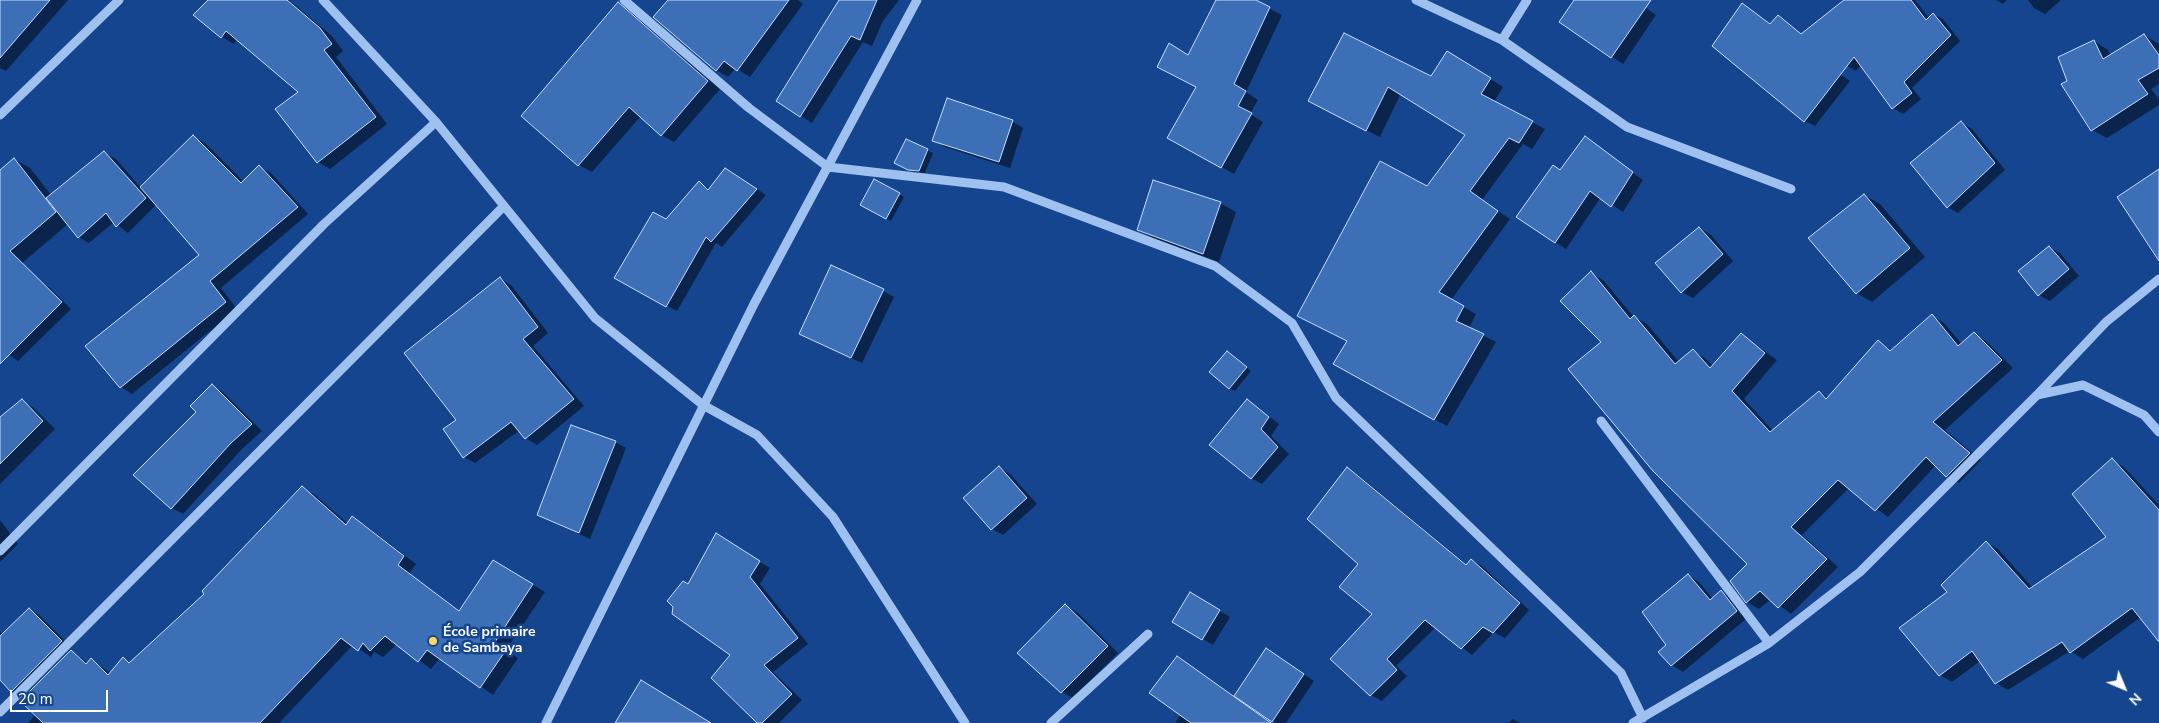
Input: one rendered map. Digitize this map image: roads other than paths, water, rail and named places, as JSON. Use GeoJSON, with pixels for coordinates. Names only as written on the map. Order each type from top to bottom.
{"type":"FeatureCollection","features":[{"type":"Feature","properties":{"kind":"street"},"geometry":{"type":"LineString","coordinates":[[0,115],[119,0]]}},
{"type":"Feature","properties":{"kind":"street"},"geometry":{"type":"LineString","coordinates":[[323,0],[436,122],[596,318],[703,405],[757,435],[833,517],[965,723]]}},
{"type":"Feature","properties":{"kind":"street"},"geometry":{"type":"LineString","coordinates":[[624,0],[748,108],[828,166],[1004,187],[1215,266],[1292,323],[1336,398],[1621,673],[1643,718]]}},
{"type":"Feature","properties":{"kind":"street"},"geometry":{"type":"LineString","coordinates":[[546,723],[754,304],[917,0]]}},
{"type":"Feature","properties":{"kind":"street"},"geometry":{"type":"LineString","coordinates":[[1416,0],[1502,40],[1627,127],[1790,188]]}},
{"type":"Feature","properties":{"kind":"street"},"geometry":{"type":"LineString","coordinates":[[1502,40],[1527,0]]}},
{"type":"Feature","properties":{"kind":"street"},"geometry":{"type":"LineString","coordinates":[[0,551],[324,224],[436,122]]}},
{"type":"Feature","properties":{"kind":"street"},"geometry":{"type":"LineString","coordinates":[[0,712],[504,206]]}},
{"type":"Feature","properties":{"kind":"street"},"geometry":{"type":"LineString","coordinates":[[1633,723],[1769,643],[1860,572],[2037,395],[2106,322],[2159,279]]}},
{"type":"Feature","properties":{"kind":"street"},"geometry":{"type":"LineString","coordinates":[[2037,395],[2083,385],[2144,416],[2159,432]]}},
{"type":"Feature","properties":{"kind":"street"},"geometry":{"type":"LineString","coordinates":[[1601,421],[1769,643]]}},
{"type":"Feature","properties":{"kind":"street"},"geometry":{"type":"LineString","coordinates":[[1051,723],[1148,634]]}},
{"type":"Feature","properties":{"kind":"place","name":"École primaire de Sambaya"},"geometry":{"type":"Point","coordinates":[433,641]}}]}
